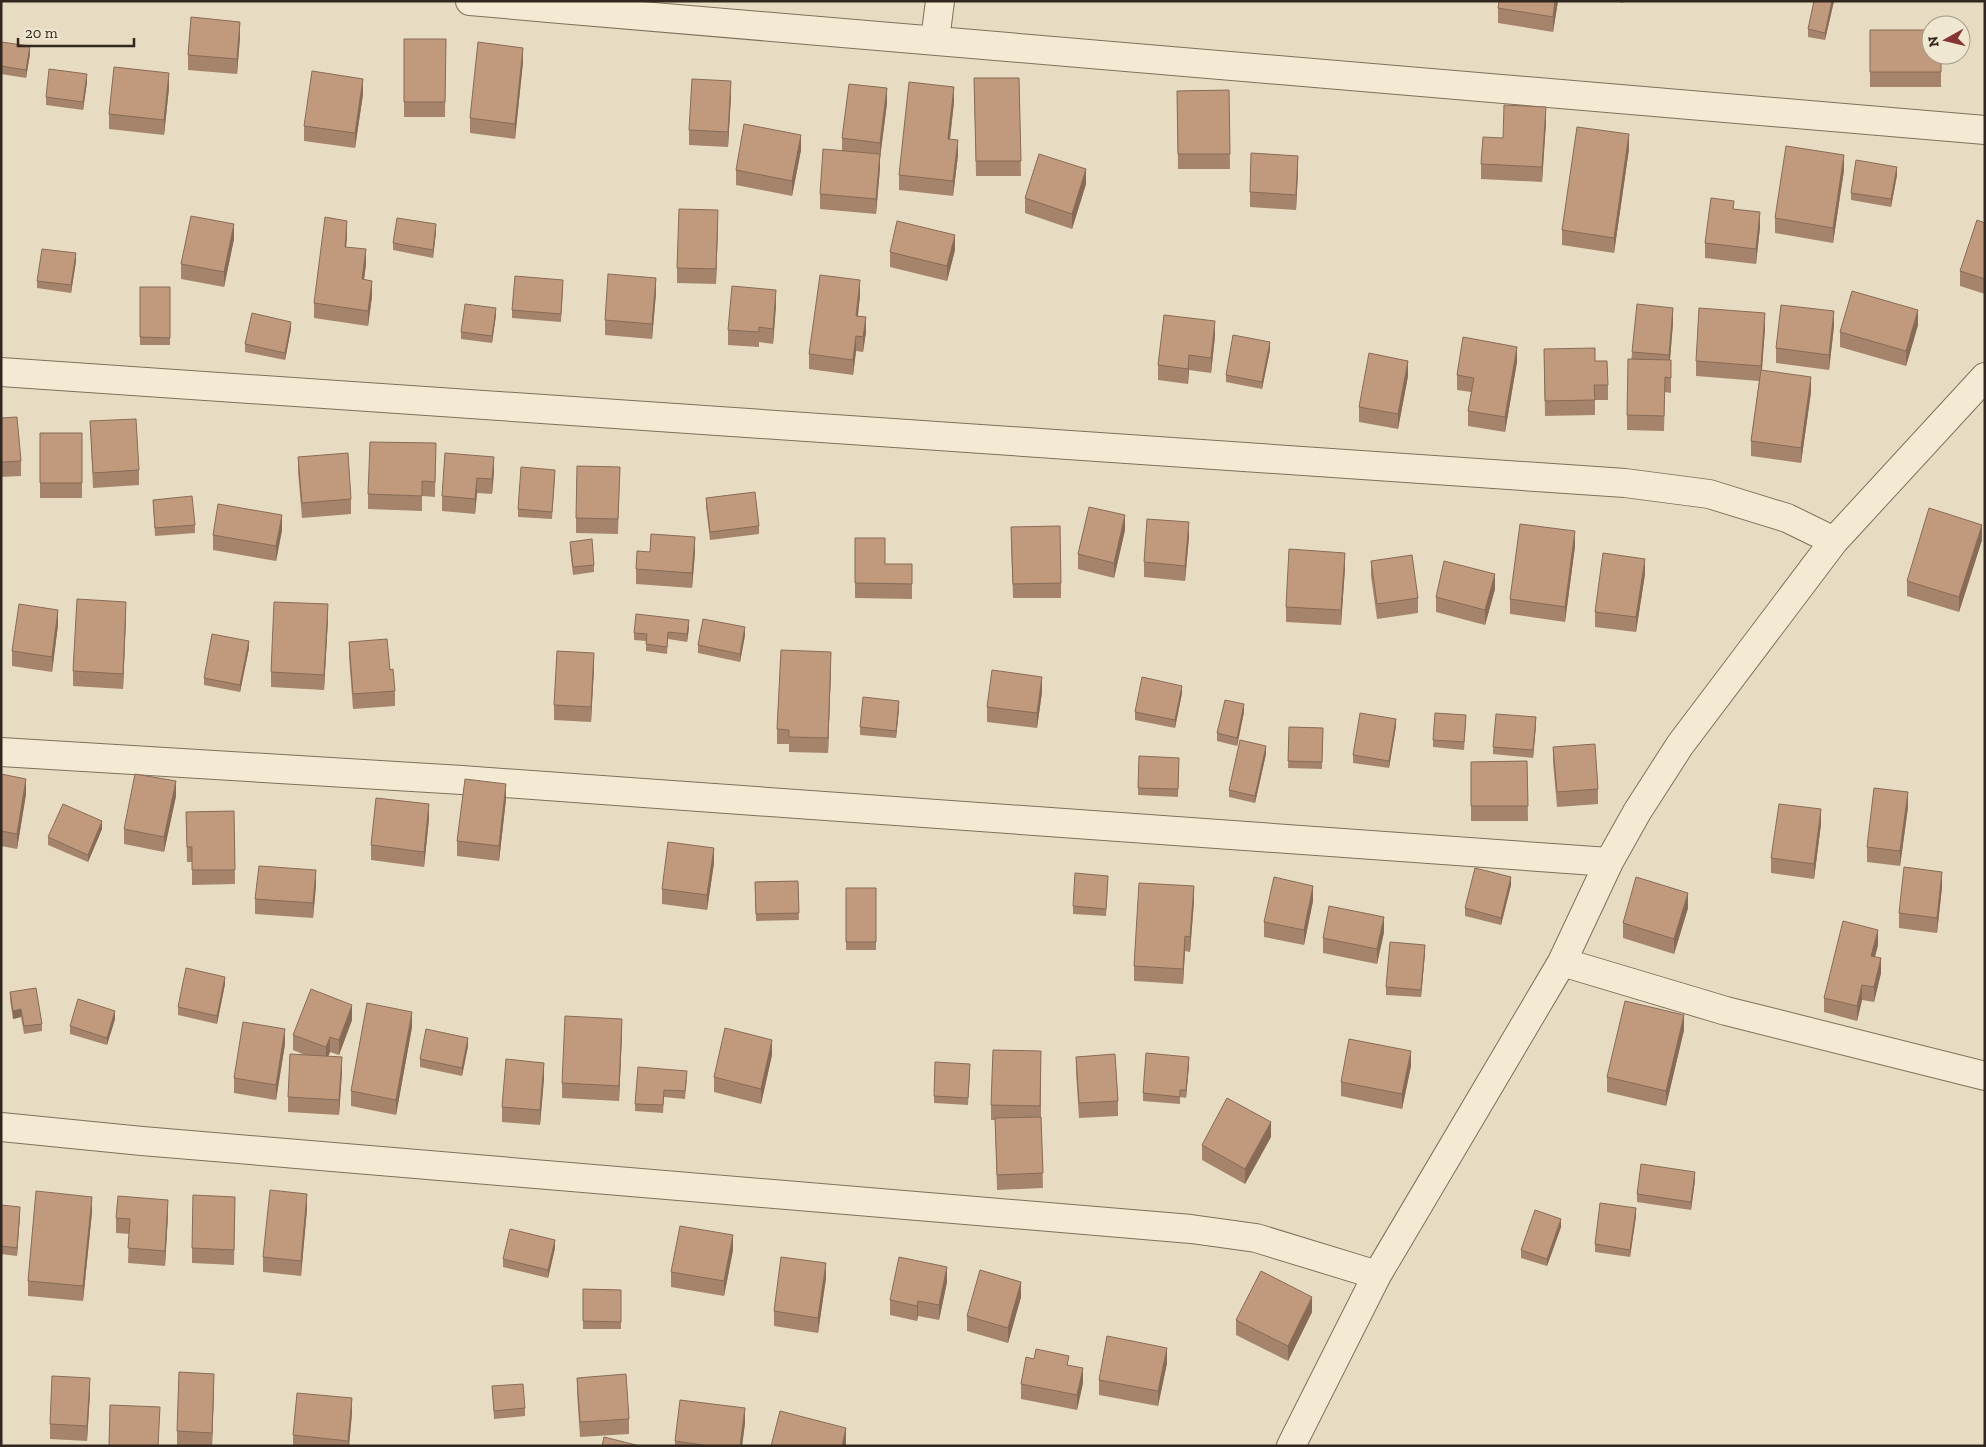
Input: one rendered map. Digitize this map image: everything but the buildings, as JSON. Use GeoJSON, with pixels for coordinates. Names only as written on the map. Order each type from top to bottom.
{"type":"FeatureCollection","features":[{"type":"Feature","properties":{"kind":"street"},"geometry":{"type":"LineString","coordinates":[[470,1],[561,5],[935,40],[1985,130]]}},
{"type":"Feature","properties":{"kind":"street"},"geometry":{"type":"LineString","coordinates":[[935,40],[940,1]]}},
{"type":"Feature","properties":{"kind":"street"},"geometry":{"type":"LineString","coordinates":[[1,372],[1625,483],[1709,494],[1787,518],[1834,541]]}},
{"type":"Feature","properties":{"kind":"street"},"geometry":{"type":"LineString","coordinates":[[1291,1446],[1378,1275],[1562,962],[1609,862],[1637,812],[1680,745],[1834,541],[1985,377]]}},
{"type":"Feature","properties":{"kind":"street"},"geometry":{"type":"LineString","coordinates":[[1,752],[462,780],[1609,862]]}},
{"type":"Feature","properties":{"kind":"street"},"geometry":{"type":"LineString","coordinates":[[1562,962],[1726,1011],[1985,1076]]}},
{"type":"Feature","properties":{"kind":"street"},"geometry":{"type":"LineString","coordinates":[[1,1127],[142,1141],[1192,1229],[1256,1238],[1378,1275]]}}]}
